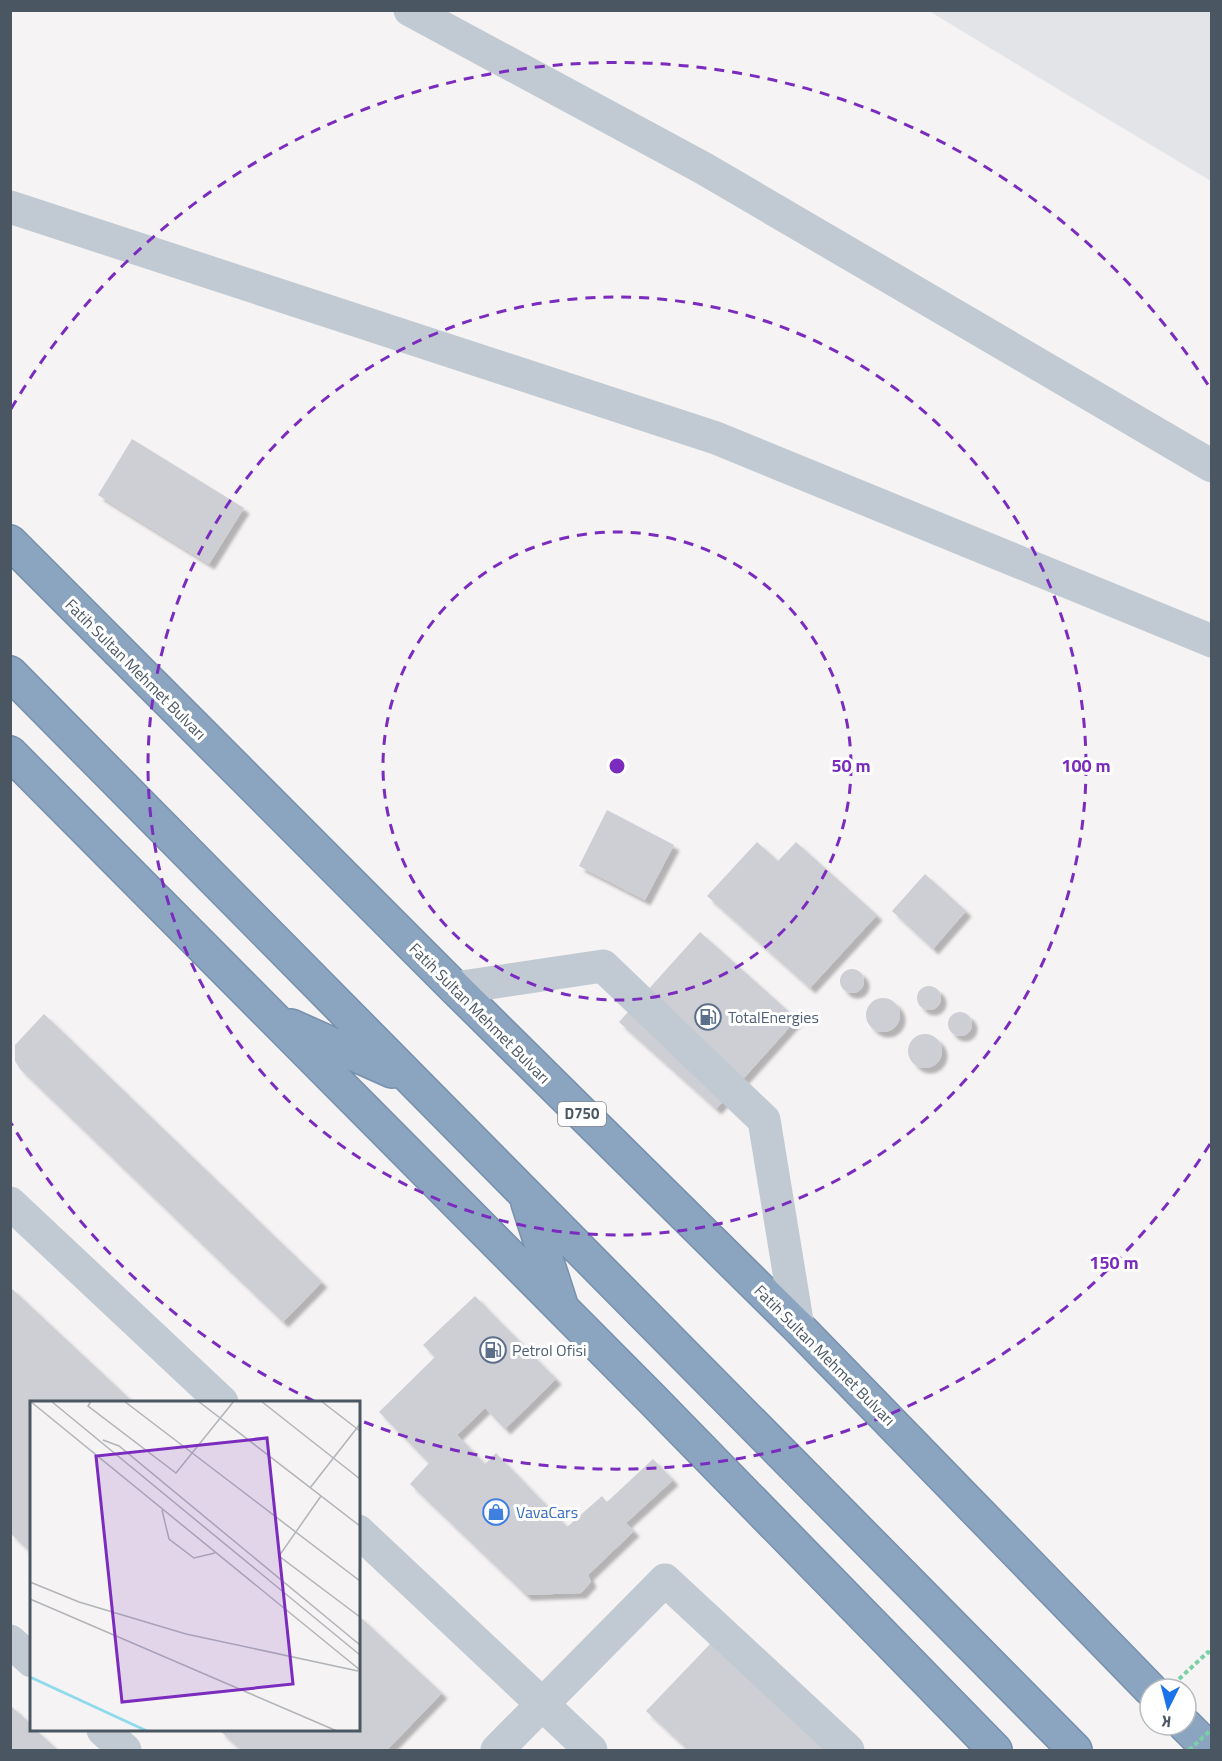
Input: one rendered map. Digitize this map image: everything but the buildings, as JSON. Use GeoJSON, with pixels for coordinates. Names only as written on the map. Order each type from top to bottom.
{"type":"FeatureCollection","features":[{"type":"Feature","properties":{"kind":"highway","name":"Fatih Sultan Mehmet Bulvarı"},"geometry":{"type":"LineString","coordinates":[[10,542],[454,988],[1155,1677]]}},
{"type":"Feature","properties":{"kind":"highway"},"geometry":{"type":"LineString","coordinates":[[10,673],[1075,1750]]}},
{"type":"Feature","properties":{"kind":"highway"},"geometry":{"type":"LineString","coordinates":[[10,753],[562,1309],[995,1750]]}},
{"type":"Feature","properties":{"kind":"highway"},"geometry":{"type":"LineString","coordinates":[[273,1018],[410,1079]]}},
{"type":"Feature","properties":{"kind":"highway"},"geometry":{"type":"LineString","coordinates":[[525,1195],[562,1309]]}},
{"type":"Feature","properties":{"kind":"highway"},"geometry":{"type":"LineString","coordinates":[[1197,1737],[1210,1750]]}},
{"type":"Feature","properties":{"kind":"street"},"geometry":{"type":"LineString","coordinates":[[410,10],[703,168],[1212,466]]}},
{"type":"Feature","properties":{"kind":"street"},"geometry":{"type":"LineString","coordinates":[[10,207],[716,438],[1212,641]]}},
{"type":"Feature","properties":{"kind":"street"},"geometry":{"type":"LineString","coordinates":[[454,988],[603,966],[764,1120],[798,1327]]}},
{"type":"Feature","properties":{"kind":"street"},"geometry":{"type":"LineString","coordinates":[[10,1203],[221,1401]]}},
{"type":"Feature","properties":{"kind":"street"},"geometry":{"type":"LineString","coordinates":[[360,1533],[591,1750]]}},
{"type":"Feature","properties":{"kind":"street"},"geometry":{"type":"LineString","coordinates":[[497,1750],[665,1580],[848,1750]]}},
{"type":"Feature","properties":{"kind":"street"},"geometry":{"type":"LineString","coordinates":[[10,1641],[30,1659]]}},
{"type":"Feature","properties":{"kind":"street"},"geometry":{"type":"LineString","coordinates":[[104,1731],[125,1750]]}},
{"type":"Feature","properties":{"kind":"path"},"geometry":{"type":"LineString","coordinates":[[1174,1677],[1208,1652],[1212,1655]]}},
{"type":"Feature","properties":{"kind":"path"},"geometry":{"type":"LineString","coordinates":[[1189,1750],[1212,1729]]}},
{"type":"Feature","properties":{"kind":"shaded area"},"geometry":{"type":"Polygon","coordinates":[[[929,11],[1211,11],[1211,181],[1071,97],[929,11]]]}},
{"type":"Feature","properties":{"kind":"place","name":"TotalEnergies"},"geometry":{"type":"Point","coordinates":[708,1017]}},
{"type":"Feature","properties":{"kind":"place","name":"Petrol Ofisi"},"geometry":{"type":"Point","coordinates":[493,1350]}},
{"type":"Feature","properties":{"kind":"place","name":"VavaCars"},"geometry":{"type":"Point","coordinates":[496,1512]}}]}
